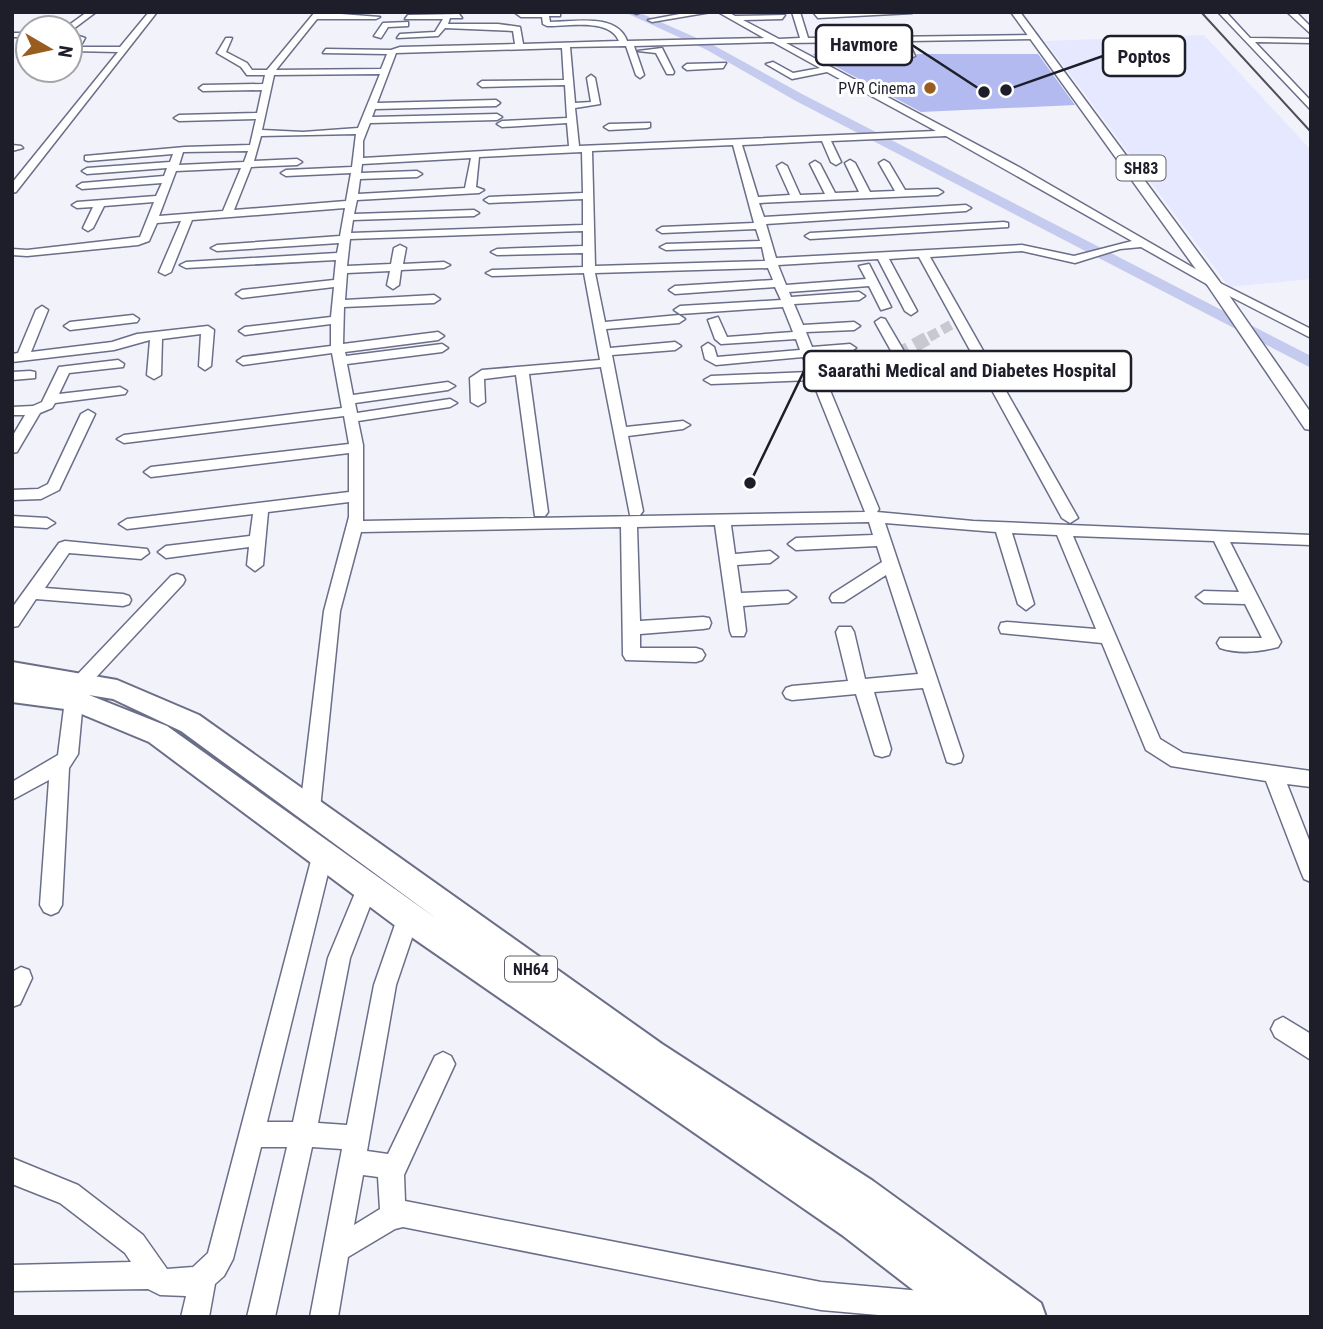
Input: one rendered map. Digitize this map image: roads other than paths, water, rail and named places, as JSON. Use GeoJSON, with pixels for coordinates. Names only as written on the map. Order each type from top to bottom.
{"type":"FeatureCollection","features":[{"type":"Feature","properties":{"kind":"highway","name":"NH64"},"geometry":{"type":"LineString","coordinates":[[12,672],[78,691],[158,734],[408,917],[855,1222],[974,1313]]}},
{"type":"Feature","properties":{"kind":"highway","name":"NH64"},"geometry":{"type":"LineString","coordinates":[[12,692],[117,690],[190,723],[650,1056],[860,1194],[1027,1317]]}},
{"type":"Feature","properties":{"kind":"main road","name":"SH83"},"geometry":{"type":"LineString","coordinates":[[1015,12],[1072,82],[1229,292],[1248,325]]}},
{"type":"Feature","properties":{"kind":"main road","name":"SH83"},"geometry":{"type":"LineString","coordinates":[[1024,12],[1214,284],[1264,348],[1311,425]]}},
{"type":"Feature","properties":{"kind":"main road","name":"SH83"},"geometry":{"type":"LineString","coordinates":[[1264,348],[1311,404]]}},
{"type":"Feature","properties":{"kind":"street"},"geometry":{"type":"LineString","coordinates":[[12,190],[153,12]]}},
{"type":"Feature","properties":{"kind":"street"},"geometry":{"type":"LineString","coordinates":[[391,12],[387,22],[467,16]]}},
{"type":"Feature","properties":{"kind":"street"},"geometry":{"type":"LineString","coordinates":[[591,12],[596,23]]}},
{"type":"Feature","properties":{"kind":"street"},"geometry":{"type":"LineString","coordinates":[[652,20],[707,12]]}},
{"type":"Feature","properties":{"kind":"street"},"geometry":{"type":"LineString","coordinates":[[722,12],[948,133],[1214,284],[1311,334]]}},
{"type":"Feature","properties":{"kind":"street"},"geometry":{"type":"LineString","coordinates":[[796,12],[805,41]]}},
{"type":"Feature","properties":{"kind":"street"},"geometry":{"type":"LineString","coordinates":[[817,12],[818,16],[908,13],[933,52]]}},
{"type":"Feature","properties":{"kind":"street"},"geometry":{"type":"LineString","coordinates":[[1222,12],[1311,107]]}},
{"type":"Feature","properties":{"kind":"street"},"geometry":{"type":"LineString","coordinates":[[1291,12],[1311,32]]}},
{"type":"Feature","properties":{"kind":"street"},"geometry":{"type":"LineString","coordinates":[[516,13],[565,14]]}},
{"type":"Feature","properties":{"kind":"street"},"geometry":{"type":"LineString","coordinates":[[227,214],[251,156],[270,72],[317,15],[376,16]]}},
{"type":"Feature","properties":{"kind":"street"},"geometry":{"type":"LineString","coordinates":[[545,15],[547,24],[608,24],[628,47],[640,75]]}},
{"type":"Feature","properties":{"kind":"street"},"geometry":{"type":"LineString","coordinates":[[326,51],[396,45],[438,34],[448,16]]}},
{"type":"Feature","properties":{"kind":"street"},"geometry":{"type":"LineString","coordinates":[[733,18],[784,21],[749,27]]}},
{"type":"Feature","properties":{"kind":"street"},"geometry":{"type":"LineString","coordinates":[[378,36],[386,25],[407,19]]}},
{"type":"Feature","properties":{"kind":"street"},"geometry":{"type":"LineString","coordinates":[[310,809],[332,611],[356,522],[356,448],[338,355],[340,285],[345,237],[358,141],[407,19]]}},
{"type":"Feature","properties":{"kind":"street"},"geometry":{"type":"LineString","coordinates":[[1245,22],[1262,40]]}},
{"type":"Feature","properties":{"kind":"street"},"geometry":{"type":"LineString","coordinates":[[444,26],[501,26],[519,30],[519,47]]}},
{"type":"Feature","properties":{"kind":"street"},"geometry":{"type":"LineString","coordinates":[[454,61],[458,48],[477,37],[501,42],[501,26]]}},
{"type":"Feature","properties":{"kind":"street"},"geometry":{"type":"LineString","coordinates":[[699,32],[718,42]]}},
{"type":"Feature","properties":{"kind":"street"},"geometry":{"type":"LineString","coordinates":[[594,33],[596,45]]}},
{"type":"Feature","properties":{"kind":"street"},"geometry":{"type":"LineString","coordinates":[[574,34],[618,33]]}},
{"type":"Feature","properties":{"kind":"street"},"geometry":{"type":"LineString","coordinates":[[628,47],[672,43],[776,41],[839,44],[862,39],[903,38],[919,33],[1034,37]]}},
{"type":"Feature","properties":{"kind":"street"},"geometry":{"type":"LineString","coordinates":[[883,38],[890,56]]}},
{"type":"Feature","properties":{"kind":"street"},"geometry":{"type":"LineString","coordinates":[[903,38],[911,56]]}},
{"type":"Feature","properties":{"kind":"street"},"geometry":{"type":"LineString","coordinates":[[862,39],[867,56]]}},
{"type":"Feature","properties":{"kind":"street"},"geometry":{"type":"LineString","coordinates":[[229,40],[221,53],[244,65],[247,72],[385,71]]}},
{"type":"Feature","properties":{"kind":"street"},"geometry":{"type":"LineString","coordinates":[[1248,40],[1311,41]]}},
{"type":"Feature","properties":{"kind":"street"},"geometry":{"type":"LineString","coordinates":[[337,41],[458,48],[596,45],[628,47],[659,50],[670,72]]}},
{"type":"Feature","properties":{"kind":"street"},"geometry":{"type":"LineString","coordinates":[[672,43],[676,45],[688,69],[723,65]]}},
{"type":"Feature","properties":{"kind":"street"},"geometry":{"type":"LineString","coordinates":[[566,46],[570,106],[587,196],[589,271],[620,432],[632,516],[631,651],[635,657],[696,655]]}},
{"type":"Feature","properties":{"kind":"street"},"geometry":{"type":"LineString","coordinates":[[84,49],[124,48]]}},
{"type":"Feature","properties":{"kind":"street"},"geometry":{"type":"LineString","coordinates":[[472,61],[476,48]]}},
{"type":"Feature","properties":{"kind":"street"},"geometry":{"type":"LineString","coordinates":[[770,64],[792,76],[829,69]]}},
{"type":"Feature","properties":{"kind":"street"},"geometry":{"type":"LineString","coordinates":[[570,106],[596,104],[591,78]]}},
{"type":"Feature","properties":{"kind":"street"},"geometry":{"type":"LineString","coordinates":[[547,94],[550,82]]}},
{"type":"Feature","properties":{"kind":"street"},"geometry":{"type":"LineString","coordinates":[[482,84],[569,82]]}},
{"type":"Feature","properties":{"kind":"street"},"geometry":{"type":"LineString","coordinates":[[203,88],[265,87]]}},
{"type":"Feature","properties":{"kind":"street"},"geometry":{"type":"LineString","coordinates":[[370,106],[500,99],[478,96]]}},
{"type":"Feature","properties":{"kind":"street"},"geometry":{"type":"LineString","coordinates":[[180,118],[260,116]]}},
{"type":"Feature","properties":{"kind":"street"},"geometry":{"type":"LineString","coordinates":[[365,120],[572,120]]}},
{"type":"Feature","properties":{"kind":"street"},"geometry":{"type":"LineString","coordinates":[[615,147],[608,123],[646,125]]}},
{"type":"Feature","properties":{"kind":"street"},"geometry":{"type":"LineString","coordinates":[[256,133],[361,131]]}},
{"type":"Feature","properties":{"kind":"street"},"geometry":{"type":"LineString","coordinates":[[286,173],[580,148],[737,144],[948,133]]}},
{"type":"Feature","properties":{"kind":"street"},"geometry":{"type":"LineString","coordinates":[[826,140],[836,162]]}},
{"type":"Feature","properties":{"kind":"street"},"geometry":{"type":"LineString","coordinates":[[737,144],[765,244],[873,513],[954,756]]}},
{"type":"Feature","properties":{"kind":"street"},"geometry":{"type":"LineString","coordinates":[[185,150],[297,162]]}},
{"type":"Feature","properties":{"kind":"street"},"geometry":{"type":"LineString","coordinates":[[12,252],[27,253],[143,241],[179,151],[88,158]]}},
{"type":"Feature","properties":{"kind":"street"},"geometry":{"type":"LineString","coordinates":[[86,171],[191,167],[251,156]]}},
{"type":"Feature","properties":{"kind":"street"},"geometry":{"type":"LineString","coordinates":[[77,205],[100,203],[156,209],[188,217],[350,206],[475,190],[475,159]]}},
{"type":"Feature","properties":{"kind":"street"},"geometry":{"type":"LineString","coordinates":[[850,163],[866,195]]}},
{"type":"Feature","properties":{"kind":"street"},"geometry":{"type":"LineString","coordinates":[[884,163],[901,193]]}},
{"type":"Feature","properties":{"kind":"street"},"geometry":{"type":"LineString","coordinates":[[815,164],[831,196]]}},
{"type":"Feature","properties":{"kind":"street"},"geometry":{"type":"LineString","coordinates":[[782,166],[796,198]]}},
{"type":"Feature","properties":{"kind":"street"},"geometry":{"type":"LineString","coordinates":[[356,169],[417,174]]}},
{"type":"Feature","properties":{"kind":"street"},"geometry":{"type":"LineString","coordinates":[[82,186],[167,179]]}},
{"type":"Feature","properties":{"kind":"street"},"geometry":{"type":"LineString","coordinates":[[752,200],[938,192]]}},
{"type":"Feature","properties":{"kind":"street"},"geometry":{"type":"LineString","coordinates":[[489,200],[587,196]]}},
{"type":"Feature","properties":{"kind":"street"},"geometry":{"type":"LineString","coordinates":[[88,228],[100,203]]}},
{"type":"Feature","properties":{"kind":"street"},"geometry":{"type":"LineString","coordinates":[[350,206],[474,213]]}},
{"type":"Feature","properties":{"kind":"street"},"geometry":{"type":"LineString","coordinates":[[662,230],[966,208]]}},
{"type":"Feature","properties":{"kind":"street"},"geometry":{"type":"LineString","coordinates":[[114,212],[156,209]]}},
{"type":"Feature","properties":{"kind":"street"},"geometry":{"type":"LineString","coordinates":[[888,213],[898,231],[917,254],[1066,524],[1107,637],[1148,738],[1160,752],[1183,761],[1311,779]]}},
{"type":"Feature","properties":{"kind":"street"},"geometry":{"type":"LineString","coordinates":[[164,272],[188,217]]}},
{"type":"Feature","properties":{"kind":"street"},"geometry":{"type":"LineString","coordinates":[[810,236],[1004,226]]}},
{"type":"Feature","properties":{"kind":"street"},"geometry":{"type":"LineString","coordinates":[[217,248],[345,237],[587,228]]}},
{"type":"Feature","properties":{"kind":"street"},"geometry":{"type":"LineString","coordinates":[[492,288],[498,231]]}},
{"type":"Feature","properties":{"kind":"street"},"geometry":{"type":"LineString","coordinates":[[492,273],[772,263],[1023,248],[1081,259],[1100,251],[1143,243]]}},
{"type":"Feature","properties":{"kind":"street"},"geometry":{"type":"LineString","coordinates":[[666,247],[765,244]]}},
{"type":"Feature","properties":{"kind":"street"},"geometry":{"type":"LineString","coordinates":[[393,285],[400,247]]}},
{"type":"Feature","properties":{"kind":"street"},"geometry":{"type":"LineString","coordinates":[[497,251],[588,249]]}},
{"type":"Feature","properties":{"kind":"street"},"geometry":{"type":"LineString","coordinates":[[882,256],[911,311]]}},
{"type":"Feature","properties":{"kind":"street"},"geometry":{"type":"LineString","coordinates":[[186,265],[434,299]]}},
{"type":"Feature","properties":{"kind":"street"},"geometry":{"type":"LineString","coordinates":[[245,331],[340,285],[396,266],[444,265]]}},
{"type":"Feature","properties":{"kind":"street"},"geometry":{"type":"LineString","coordinates":[[865,266],[885,307]]}},
{"type":"Feature","properties":{"kind":"street"},"geometry":{"type":"LineString","coordinates":[[194,276],[340,285]]}},
{"type":"Feature","properties":{"kind":"street"},"geometry":{"type":"LineString","coordinates":[[600,326],[680,315],[784,294],[873,282]]}},
{"type":"Feature","properties":{"kind":"street"},"geometry":{"type":"LineString","coordinates":[[243,300],[340,285]]}},
{"type":"Feature","properties":{"kind":"street"},"geometry":{"type":"LineString","coordinates":[[675,290],[859,296]]}},
{"type":"Feature","properties":{"kind":"street"},"geometry":{"type":"LineString","coordinates":[[17,357],[42,310]]}},
{"type":"Feature","properties":{"kind":"street"},"geometry":{"type":"LineString","coordinates":[[63,352],[72,320],[133,319]]}},
{"type":"Feature","properties":{"kind":"street"},"geometry":{"type":"LineString","coordinates":[[714,320],[721,339],[725,341],[855,326]]}},
{"type":"Feature","properties":{"kind":"street"},"geometry":{"type":"LineString","coordinates":[[881,322],[899,353]]}},
{"type":"Feature","properties":{"kind":"street"},"geometry":{"type":"LineString","coordinates":[[17,357],[114,346],[133,339],[208,330],[205,366]]}},
{"type":"Feature","properties":{"kind":"street"},"geometry":{"type":"LineString","coordinates":[[12,335],[32,333]]}},
{"type":"Feature","properties":{"kind":"street"},"geometry":{"type":"LineString","coordinates":[[154,375],[156,336]]}},
{"type":"Feature","properties":{"kind":"street"},"geometry":{"type":"LineString","coordinates":[[243,360],[338,355],[440,342]]}},
{"type":"Feature","properties":{"kind":"street"},"geometry":{"type":"LineString","coordinates":[[478,402],[479,376],[675,346]]}},
{"type":"Feature","properties":{"kind":"street"},"geometry":{"type":"LineString","coordinates":[[708,347],[711,359],[716,361],[850,348]]}},
{"type":"Feature","properties":{"kind":"street"},"geometry":{"type":"LineString","coordinates":[[922,362],[929,378]]}},
{"type":"Feature","properties":{"kind":"street"},"geometry":{"type":"LineString","coordinates":[[12,411],[35,410],[47,405],[64,370],[118,364]]}},
{"type":"Feature","properties":{"kind":"street"},"geometry":{"type":"LineString","coordinates":[[522,371],[540,512]]}},
{"type":"Feature","properties":{"kind":"street"},"geometry":{"type":"LineString","coordinates":[[12,376],[30,375]]}},
{"type":"Feature","properties":{"kind":"street"},"geometry":{"type":"LineString","coordinates":[[711,380],[817,376]]}},
{"type":"Feature","properties":{"kind":"street"},"geometry":{"type":"LineString","coordinates":[[349,409],[448,386]]}},
{"type":"Feature","properties":{"kind":"street"},"geometry":{"type":"LineString","coordinates":[[51,399],[121,391]]}},
{"type":"Feature","properties":{"kind":"street"},"geometry":{"type":"LineString","coordinates":[[124,439],[349,409],[450,403]]}},
{"type":"Feature","properties":{"kind":"street"},"geometry":{"type":"LineString","coordinates":[[12,449],[35,410]]}},
{"type":"Feature","properties":{"kind":"street"},"geometry":{"type":"LineString","coordinates":[[12,495],[41,494],[54,487],[88,414]]}},
{"type":"Feature","properties":{"kind":"street"},"geometry":{"type":"LineString","coordinates":[[620,432],[683,425]]}},
{"type":"Feature","properties":{"kind":"street"},"geometry":{"type":"LineString","coordinates":[[151,472],[356,448]]}},
{"type":"Feature","properties":{"kind":"street"},"geometry":{"type":"LineString","coordinates":[[127,524],[356,496]]}},
{"type":"Feature","properties":{"kind":"street"},"geometry":{"type":"LineString","coordinates":[[255,565],[261,507]]}},
{"type":"Feature","properties":{"kind":"street"},"geometry":{"type":"LineString","coordinates":[[356,522],[540,512],[722,519],[873,513],[1003,527],[1066,524],[1311,530]]}},
{"type":"Feature","properties":{"kind":"street"},"geometry":{"type":"LineString","coordinates":[[356,522],[873,513],[1066,524],[1220,537],[1311,540]]}},
{"type":"Feature","properties":{"kind":"street"},"geometry":{"type":"LineString","coordinates":[[172,518],[165,557],[258,540]]}},
{"type":"Feature","properties":{"kind":"street"},"geometry":{"type":"LineString","coordinates":[[722,519],[738,631]]}},
{"type":"Feature","properties":{"kind":"street"},"geometry":{"type":"LineString","coordinates":[[13,521],[47,523]]}},
{"type":"Feature","properties":{"kind":"street"},"geometry":{"type":"LineString","coordinates":[[1003,527],[1026,604]]}},
{"type":"Feature","properties":{"kind":"street"},"geometry":{"type":"LineString","coordinates":[[1220,537],[1272,642],[1262,645],[1226,643]]}},
{"type":"Feature","properties":{"kind":"street"},"geometry":{"type":"LineString","coordinates":[[796,544],[881,540]]}},
{"type":"Feature","properties":{"kind":"street"},"geometry":{"type":"LineString","coordinates":[[12,621],[65,547],[141,553]]}},
{"type":"Feature","properties":{"kind":"street"},"geometry":{"type":"LineString","coordinates":[[727,560],[770,557]]}},
{"type":"Feature","properties":{"kind":"street"},"geometry":{"type":"LineString","coordinates":[[838,598],[890,565]]}},
{"type":"Feature","properties":{"kind":"street"},"geometry":{"type":"LineString","coordinates":[[12,792],[61,765],[69,754],[78,691],[112,647],[177,580]]}},
{"type":"Feature","properties":{"kind":"street"},"geometry":{"type":"LineString","coordinates":[[33,593],[122,600]]}},
{"type":"Feature","properties":{"kind":"street"},"geometry":{"type":"LineString","coordinates":[[734,600],[788,597]]}},
{"type":"Feature","properties":{"kind":"street"},"geometry":{"type":"LineString","coordinates":[[1204,597],[1251,598]]}},
{"type":"Feature","properties":{"kind":"street"},"geometry":{"type":"LineString","coordinates":[[631,628],[703,623]]}},
{"type":"Feature","properties":{"kind":"street"},"geometry":{"type":"LineString","coordinates":[[1007,628],[1107,637]]}},
{"type":"Feature","properties":{"kind":"street"},"geometry":{"type":"LineString","coordinates":[[845,632],[881,749]]}},
{"type":"Feature","properties":{"kind":"street"},"geometry":{"type":"LineString","coordinates":[[792,693],[930,680]]}},
{"type":"Feature","properties":{"kind":"street"},"geometry":{"type":"LineString","coordinates":[[51,905],[61,765]]}},
{"type":"Feature","properties":{"kind":"street"},"geometry":{"type":"LineString","coordinates":[[1273,773],[1311,872]]}},
{"type":"Feature","properties":{"kind":"street"},"geometry":{"type":"LineString","coordinates":[[12,1171],[69,1194],[134,1244],[160,1283],[203,1278],[213,1270],[220,1259],[323,853]]}},
{"type":"Feature","properties":{"kind":"street"},"geometry":{"type":"LineString","coordinates":[[261,1317],[326,1032],[342,947],[368,888]]}},
{"type":"Feature","properties":{"kind":"street"},"geometry":{"type":"LineString","coordinates":[[324,1317],[387,974],[408,917]]}},
{"type":"Feature","properties":{"kind":"street"},"geometry":{"type":"LineString","coordinates":[[1283,1029],[1311,1048]]}},
{"type":"Feature","properties":{"kind":"street"},"geometry":{"type":"LineString","coordinates":[[391,1174],[443,1064]]}},
{"type":"Feature","properties":{"kind":"street"},"geometry":{"type":"LineString","coordinates":[[251,1135],[302,1134],[354,1150],[387,1166],[391,1174],[393,1215]]}},
{"type":"Feature","properties":{"kind":"street"},"geometry":{"type":"LineString","coordinates":[[337,1248],[349,1245],[393,1215],[404,1214],[821,1296],[974,1313]]}},
{"type":"Feature","properties":{"kind":"street"},"geometry":{"type":"LineString","coordinates":[[12,1278],[153,1275]]}},
{"type":"Feature","properties":{"kind":"street"},"geometry":{"type":"LineString","coordinates":[[181,1317],[195,1316],[203,1278]]}},
{"type":"Feature","properties":{"kind":"waterway"},"geometry":{"type":"LineString","coordinates":[[629,12],[711,48],[798,97],[1311,363]]}},
{"type":"Feature","properties":{"kind":"tunnel"},"geometry":{"type":"LineString","coordinates":[[929,337],[960,320]]}},
{"type":"Feature","properties":{"kind":"tunnel"},"geometry":{"type":"LineString","coordinates":[[878,366],[933,335]]}},
{"type":"Feature","properties":{"kind":"railway"},"geometry":{"type":"LineString","coordinates":[[1201,12],[1311,132]]}},
{"type":"Feature","properties":{"kind":"place","name":"PVR Cinema"},"geometry":{"type":"Point","coordinates":[930,88]}},
{"type":"Feature","properties":{"kind":"place","name":"Poptos"},"geometry":{"type":"Point","coordinates":[1006,90]}},
{"type":"Feature","properties":{"kind":"place","name":"Havmore"},"geometry":{"type":"Point","coordinates":[984,92]}},
{"type":"Feature","properties":{"kind":"place","name":"Saarathi Medical and Diabetes Hospital"},"geometry":{"type":"Point","coordinates":[750,483]}}]}
